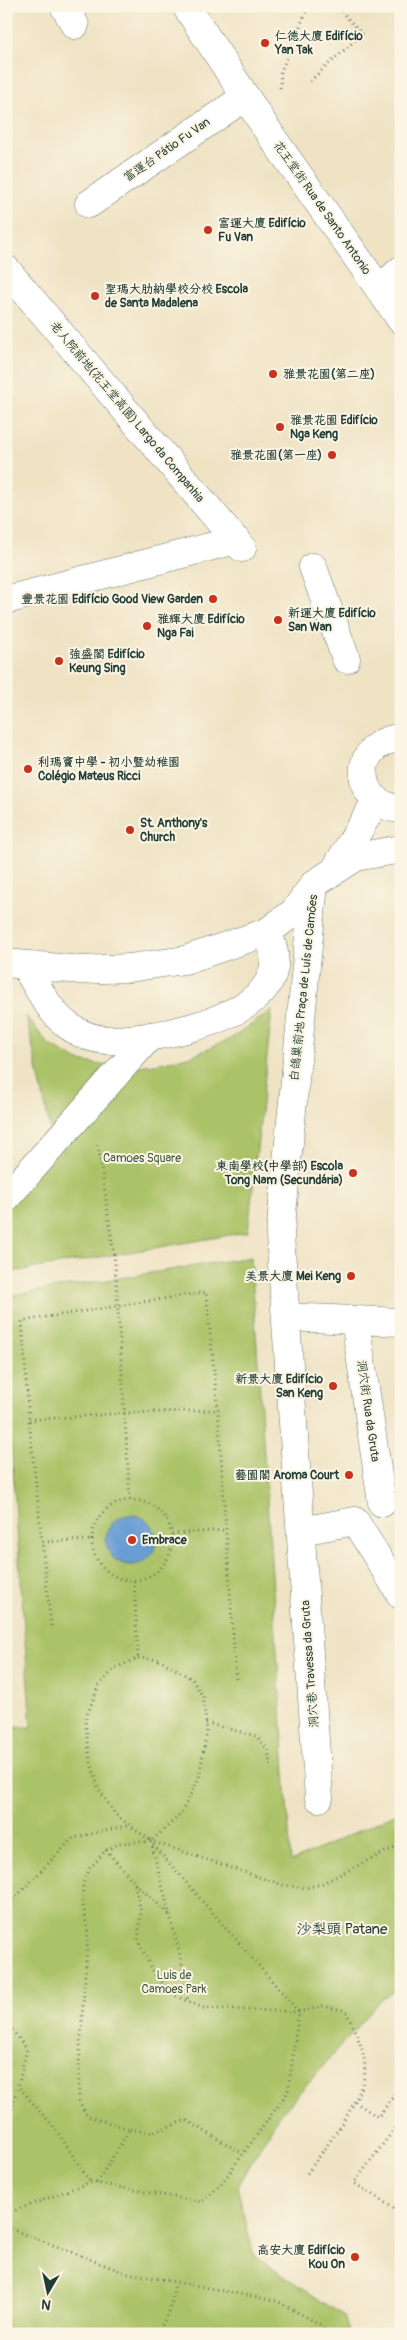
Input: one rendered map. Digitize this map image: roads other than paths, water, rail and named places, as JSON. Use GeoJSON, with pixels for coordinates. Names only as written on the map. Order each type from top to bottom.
{"type":"FeatureCollection","features":[{"type":"Feature","properties":{"kind":"street","name":"花王堂街 Rua de Santo Antonio"},"geometry":{"type":"LineString","coordinates":[[186,6],[244,97],[401,320]]}},
{"type":"Feature","properties":{"kind":"street","name":"富運台 Pátio Fu Van"},"geometry":{"type":"LineString","coordinates":[[89,204],[244,97]]}},
{"type":"Feature","properties":{"kind":"street"},"geometry":{"type":"LineString","coordinates":[[379,288],[401,270]]}},
{"type":"Feature","properties":{"kind":"street","name":"老人院前地(花王堂高園) Largo da Companhia"},"geometry":{"type":"LineString","coordinates":[[6,600],[239,544],[10,282]]}},
{"type":"Feature","properties":{"kind":"street"},"geometry":{"type":"LineString","coordinates":[[313,567],[346,659]]}},
{"type":"Feature","properties":{"kind":"street"},"geometry":{"type":"LineString","coordinates":[[336,868],[388,805],[370,794],[364,778],[366,760],[370,752],[384,741],[401,738]]}},
{"type":"Feature","properties":{"kind":"street"},"geometry":{"type":"LineString","coordinates":[[314,884],[336,868],[356,857],[401,849]]}},
{"type":"Feature","properties":{"kind":"street","name":"白鴿巢前地 Praça de Luís de Camões"},"geometry":{"type":"LineString","coordinates":[[16,964],[81,970],[129,968],[185,960],[267,932],[294,912],[314,884]]}},
{"type":"Feature","properties":{"kind":"street","name":"白鴿巢前地 Praça de Luís de Camões"},"geometry":{"type":"LineString","coordinates":[[286,1317],[280,1235],[314,884]]}},
{"type":"Feature","properties":{"kind":"street"},"geometry":{"type":"LineString","coordinates":[[16,964],[53,1010],[70,1027],[94,1038],[106,1040],[150,1036],[198,1025],[235,1011],[252,1000],[266,987],[273,972],[275,955],[267,932]]}},
{"type":"Feature","properties":{"kind":"street"},"geometry":{"type":"LineString","coordinates":[[6,1198],[150,1036]]}},
{"type":"Feature","properties":{"kind":"street"},"geometry":{"type":"LineString","coordinates":[[286,1317],[401,1322]]}},
{"type":"Feature","properties":{"kind":"street","name":"洞穴巷 Travessa da Gruta"},"geometry":{"type":"LineString","coordinates":[[286,1317],[319,1798]]}},
{"type":"Feature","properties":{"kind":"street","name":"洞穴街 Rua da Gruta"},"geometry":{"type":"LineString","coordinates":[[355,1320],[382,1503]]}},
{"type":"Feature","properties":{"kind":"street"},"geometry":{"type":"LineString","coordinates":[[301,1531],[355,1521],[401,1595]]}},
{"type":"Feature","properties":{"kind":"water"},"geometry":{"type":"Polygon","coordinates":[[[126,1515],[136,1515],[149,1522],[156,1535],[156,1545],[149,1558],[136,1565],[126,1565],[117,1561],[110,1554],[106,1545],[106,1535],[110,1526],[117,1519],[126,1515]]]}},
{"type":"Feature","properties":{"kind":"place","name":"仁德大廈 Edifício Yan Tak"},"geometry":{"type":"Point","coordinates":[265,43]}},
{"type":"Feature","properties":{"kind":"place","name":"富運大廈 Edifício Fu Van"},"geometry":{"type":"Point","coordinates":[208,230]}},
{"type":"Feature","properties":{"kind":"place","name":"聖瑪大肋納學校分校 Escola de Santa Madalena"},"geometry":{"type":"Point","coordinates":[95,296]}},
{"type":"Feature","properties":{"kind":"place","name":"雅景花園(第二座)"},"geometry":{"type":"Point","coordinates":[273,374]}},
{"type":"Feature","properties":{"kind":"place","name":"雅景花園 Edifício Nga Keng"},"geometry":{"type":"Point","coordinates":[280,427]}},
{"type":"Feature","properties":{"kind":"place","name":"雅景花園(第一座)"},"geometry":{"type":"Point","coordinates":[332,455]}},
{"type":"Feature","properties":{"kind":"place","name":"豐景花園 Edifício Good View Garden"},"geometry":{"type":"Point","coordinates":[213,599]}},
{"type":"Feature","properties":{"kind":"place","name":"新運大廈 Edifício San Wan"},"geometry":{"type":"Point","coordinates":[278,620]}},
{"type":"Feature","properties":{"kind":"place","name":"雅輝大廈 Edifício Nga Fai"},"geometry":{"type":"Point","coordinates":[147,626]}},
{"type":"Feature","properties":{"kind":"place","name":"強盛閣 Edifício Keung Sing"},"geometry":{"type":"Point","coordinates":[59,661]}},
{"type":"Feature","properties":{"kind":"place","name":"利瑪竇中學 - 初小暨幼稚園 Colégio Mateus Ricci"},"geometry":{"type":"Point","coordinates":[28,769]}},
{"type":"Feature","properties":{"kind":"place","name":"St. Anthony's Church"},"geometry":{"type":"Point","coordinates":[130,830]}},
{"type":"Feature","properties":{"kind":"place","name":"東南學校(中學部) Escola Tong Nam (Secundária)"},"geometry":{"type":"Point","coordinates":[353,1173]}},
{"type":"Feature","properties":{"kind":"place","name":"美景大廈 Mei Keng"},"geometry":{"type":"Point","coordinates":[351,1276]}},
{"type":"Feature","properties":{"kind":"place","name":"新景大廈 Edifício San Keng"},"geometry":{"type":"Point","coordinates":[333,1386]}},
{"type":"Feature","properties":{"kind":"place","name":"藝園閣 Aroma Court"},"geometry":{"type":"Point","coordinates":[349,1475]}},
{"type":"Feature","properties":{"kind":"place","name":"Embrace"},"geometry":{"type":"Point","coordinates":[132,1540]}},
{"type":"Feature","properties":{"kind":"place","name":"高安大廈 Edifício Kou On"},"geometry":{"type":"Point","coordinates":[355,2257]}},
{"type":"Feature","properties":{"kind":"district","name":"沙梨頭 Patane"},"geometry":{"type":"Point","coordinates":[342,1929]}},
{"type":"Feature","properties":{"kind":"park label","name":"Camoes Square"},"geometry":{"type":"Point","coordinates":[142,1158]}},
{"type":"Feature","properties":{"kind":"park label","name":"Luis de Camoes Park"},"geometry":{"type":"Point","coordinates":[174,1982]}}]}
